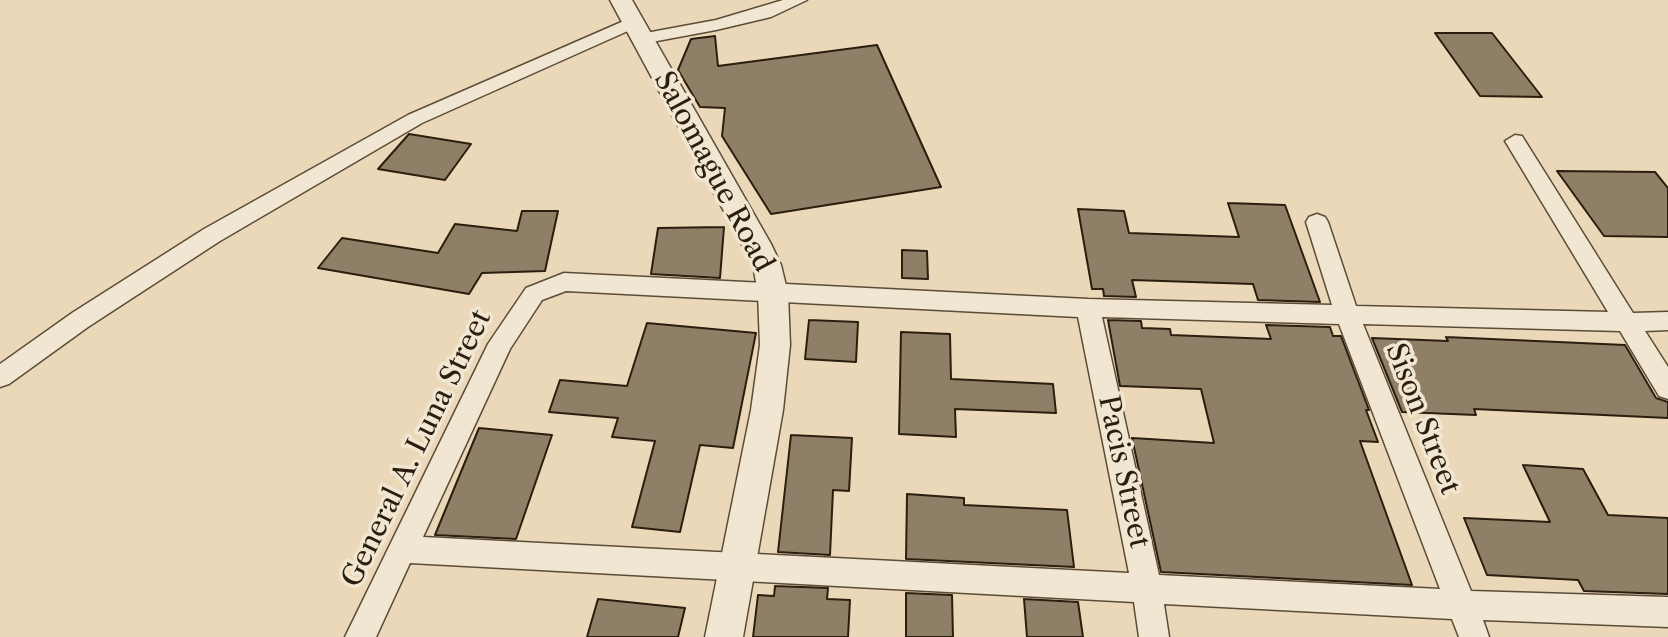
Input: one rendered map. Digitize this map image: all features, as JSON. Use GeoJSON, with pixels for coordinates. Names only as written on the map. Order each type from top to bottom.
{"type":"FeatureCollection","features":[{"type":"Feature","properties":{"kind":"street","name":"Salomague Road"},"geometry":{"type":"LineString","coordinates":[[621,0],[757,244],[767,265],[773,294],[775,345],[767,410],[724,637]]}},
{"type":"Feature","properties":{"kind":"street"},"geometry":{"type":"LineString","coordinates":[[0,377],[80,320],[212,235],[415,119],[637,30],[728,22],[798,0]]}},
{"type":"Feature","properties":{"kind":"street"},"geometry":{"type":"LineString","coordinates":[[1515,141],[1668,389]]}},
{"type":"Feature","properties":{"kind":"street","name":"Sison Street"},"geometry":{"type":"LineString","coordinates":[[1317,222],[1347,314],[1474,637]]}},
{"type":"Feature","properties":{"kind":"street","name":"General A. Luna Street"},"geometry":{"type":"LineString","coordinates":[[360,637],[500,344],[534,294],[548,286],[576,282],[1088,308],[1668,321]]}},
{"type":"Feature","properties":{"kind":"street","name":"Pacis Street"},"geometry":{"type":"LineString","coordinates":[[1088,308],[1147,588],[1154,637]]}},
{"type":"Feature","properties":{"kind":"street"},"geometry":{"type":"LineString","coordinates":[[402,549],[1461,605],[1668,612]]}},
{"type":"Feature","properties":{"kind":"building"},"geometry":{"type":"Polygon","coordinates":[[[1435,33],[1492,33],[1542,97],[1480,96],[1435,33]]]}},
{"type":"Feature","properties":{"kind":"building"},"geometry":{"type":"Polygon","coordinates":[[[715,36],[718,66],[877,45],[941,187],[771,214],[722,136],[725,108],[700,107],[678,70],[691,39],[715,36]]]}},
{"type":"Feature","properties":{"kind":"building"},"geometry":{"type":"Polygon","coordinates":[[[409,134],[471,144],[445,180],[378,169],[409,134]]]}},
{"type":"Feature","properties":{"kind":"building"},"geometry":{"type":"Polygon","coordinates":[[[1557,171],[1655,172],[1668,188],[1668,237],[1604,236],[1557,171]]]}},
{"type":"Feature","properties":{"kind":"building"},"geometry":{"type":"Polygon","coordinates":[[[1228,203],[1285,205],[1320,302],[1258,300],[1253,284],[1132,280],[1136,297],[1104,296],[1103,289],[1092,289],[1078,209],[1124,211],[1129,233],[1239,237],[1228,203]]]}},
{"type":"Feature","properties":{"kind":"building"},"geometry":{"type":"Polygon","coordinates":[[[522,211],[558,211],[545,271],[482,273],[469,294],[318,268],[342,238],[438,253],[455,224],[517,231],[522,211]]]}},
{"type":"Feature","properties":{"kind":"building"},"geometry":{"type":"Polygon","coordinates":[[[724,227],[720,278],[651,274],[658,228],[724,227]]]}},
{"type":"Feature","properties":{"kind":"building"},"geometry":{"type":"Polygon","coordinates":[[[902,250],[927,251],[928,279],[902,278],[902,250]]]}},
{"type":"Feature","properties":{"kind":"building"},"geometry":{"type":"Polygon","coordinates":[[[809,320],[858,322],[856,362],[805,359],[809,320]]]}},
{"type":"Feature","properties":{"kind":"building"},"geometry":{"type":"Polygon","coordinates":[[[1108,320],[1141,321],[1142,328],[1170,329],[1171,335],[1271,339],[1266,325],[1330,327],[1333,336],[1341,336],[1378,442],[1360,441],[1412,585],[1161,572],[1132,438],[1214,443],[1201,389],[1120,386],[1108,320]]]}},
{"type":"Feature","properties":{"kind":"building"},"geometry":{"type":"Polygon","coordinates":[[[647,323],[756,333],[733,448],[700,445],[680,532],[632,527],[655,441],[612,437],[618,418],[549,412],[560,380],[627,386],[647,323]]]}},
{"type":"Feature","properties":{"kind":"building"},"geometry":{"type":"Polygon","coordinates":[[[901,332],[950,334],[951,379],[1053,384],[1056,413],[955,409],[956,437],[899,434],[901,332]]]}},
{"type":"Feature","properties":{"kind":"building"},"geometry":{"type":"Polygon","coordinates":[[[1446,337],[1625,345],[1656,398],[1668,402],[1668,418],[1474,409],[1476,415],[1402,412],[1372,338],[1448,341],[1446,337]]]}},
{"type":"Feature","properties":{"kind":"building"},"geometry":{"type":"Polygon","coordinates":[[[479,428],[552,435],[516,539],[435,535],[479,428]]]}},
{"type":"Feature","properties":{"kind":"building"},"geometry":{"type":"Polygon","coordinates":[[[791,435],[852,438],[849,491],[833,490],[830,555],[778,552],[791,435]]]}},
{"type":"Feature","properties":{"kind":"building"},"geometry":{"type":"Polygon","coordinates":[[[1523,465],[1583,469],[1608,515],[1668,518],[1668,594],[1584,591],[1578,580],[1487,575],[1464,518],[1550,522],[1523,465]]]}},
{"type":"Feature","properties":{"kind":"building"},"geometry":{"type":"Polygon","coordinates":[[[907,494],[964,498],[964,505],[1067,510],[1074,567],[906,559],[907,494]]]}},
{"type":"Feature","properties":{"kind":"building"},"geometry":{"type":"Polygon","coordinates":[[[775,586],[828,588],[827,599],[850,600],[848,637],[753,637],[758,595],[774,596],[775,586]]]}},
{"type":"Feature","properties":{"kind":"building"},"geometry":{"type":"Polygon","coordinates":[[[906,593],[952,595],[953,637],[906,637],[906,593]]]}},
{"type":"Feature","properties":{"kind":"building"},"geometry":{"type":"Polygon","coordinates":[[[598,599],[685,608],[678,637],[587,637],[598,599]]]}},
{"type":"Feature","properties":{"kind":"building"},"geometry":{"type":"Polygon","coordinates":[[[1024,599],[1078,602],[1083,637],[1027,637],[1024,599]]]}}]}
